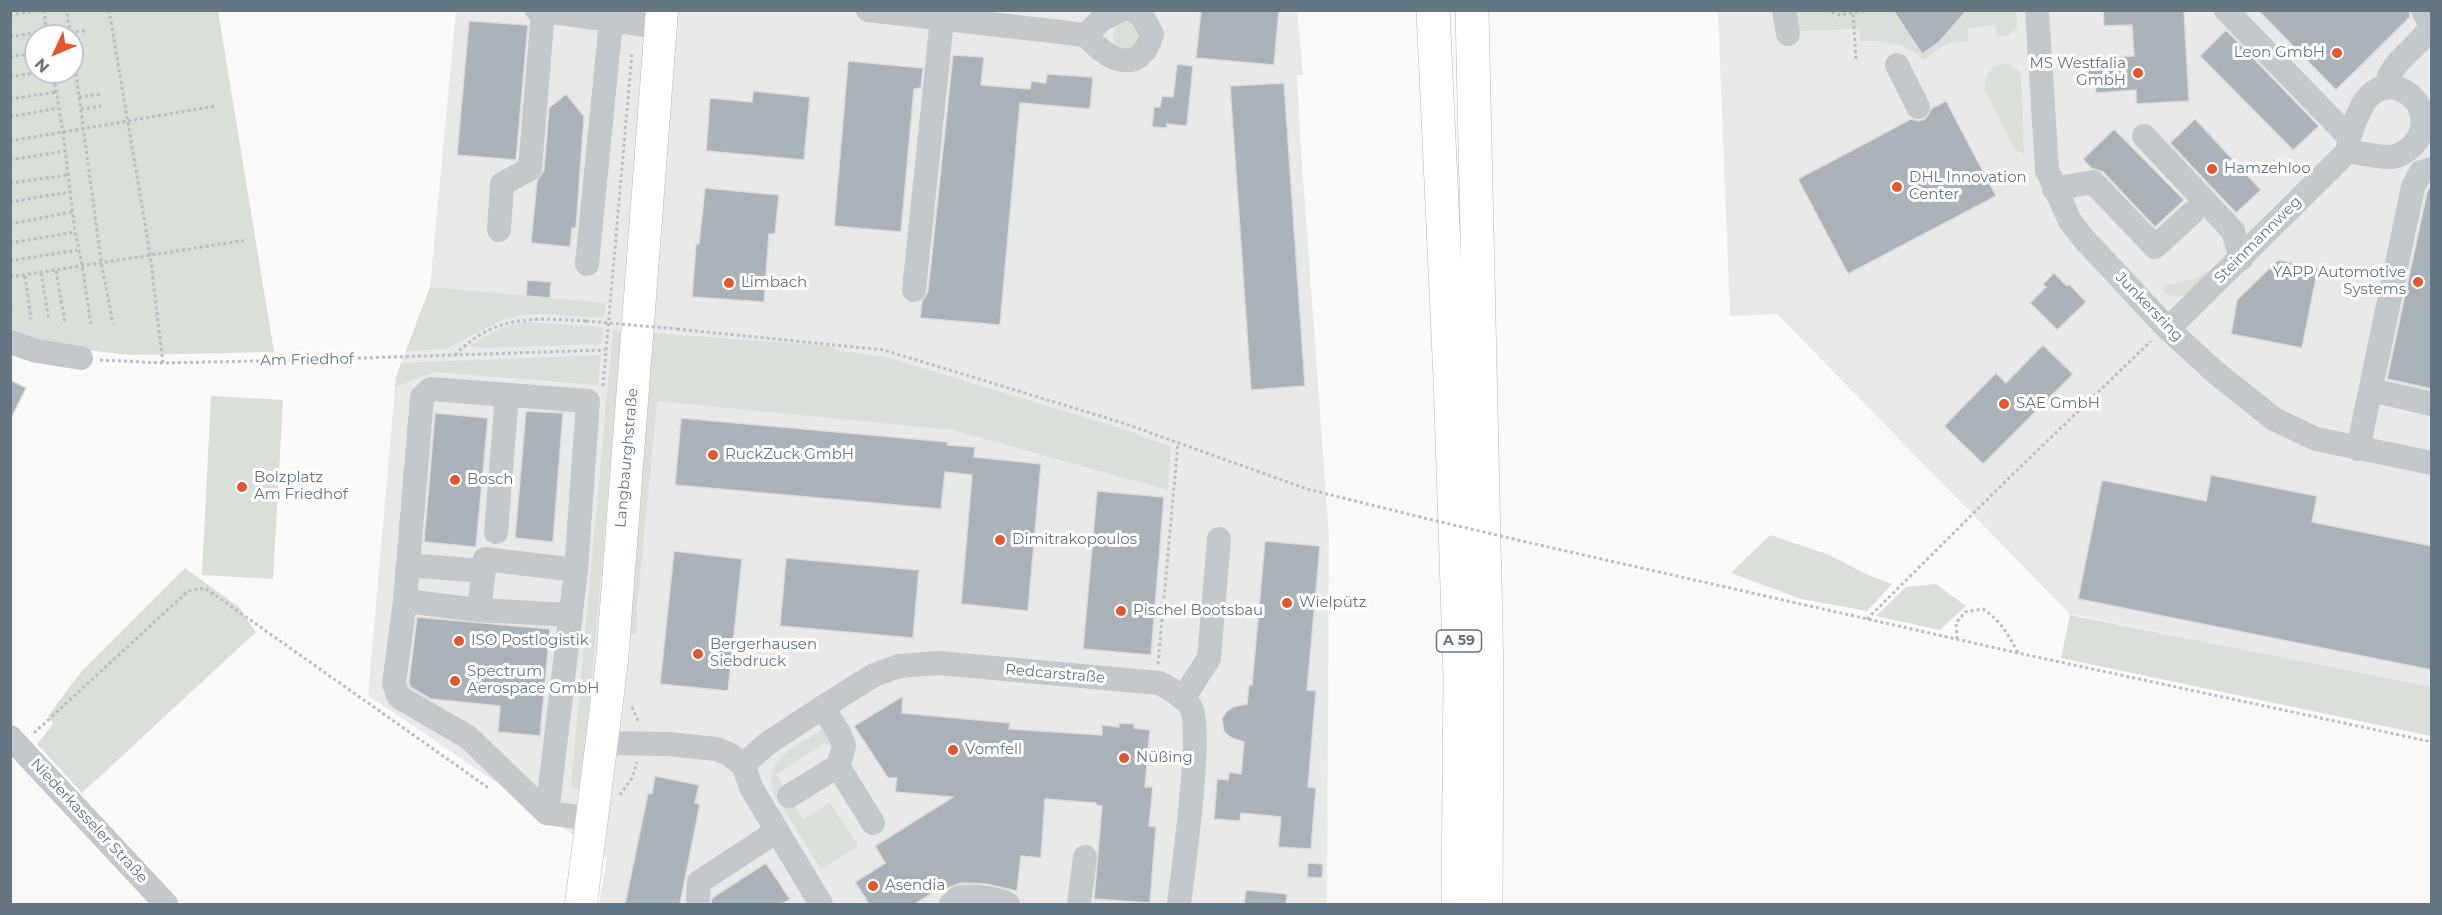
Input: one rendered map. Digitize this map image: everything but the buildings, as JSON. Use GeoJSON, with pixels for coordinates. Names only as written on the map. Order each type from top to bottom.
{"type":"FeatureCollection","features":[{"type":"Feature","properties":{"kind":"highway","name":"A 59"},"geometry":{"type":"LineString","coordinates":[[1433,10],[1460,677],[1458,904]]}},
{"type":"Feature","properties":{"kind":"highway","name":"A 59"},"geometry":{"type":"LineString","coordinates":[[1472,10],[1487,675],[1486,904]]}},
{"type":"Feature","properties":{"kind":"main road","name":"Langbaurghstraße"},"geometry":{"type":"LineString","coordinates":[[581,904],[612,661],[653,20]]}},
{"type":"Feature","properties":{"kind":"street","name":"Junkersring"},"geometry":{"type":"LineString","coordinates":[[2037,10],[2047,170],[2070,221],[2084,239],[2168,329],[2215,372],[2274,419],[2316,439],[2432,464]]}},
{"type":"Feature","properties":{"kind":"street"},"geometry":{"type":"LineString","coordinates":[[2226,10],[2348,143],[2391,157],[2404,153],[2423,133],[2423,109],[2414,96],[2400,88],[2386,87],[2392,68],[2431,26],[2423,10]]}},
{"type":"Feature","properties":{"kind":"street"},"geometry":{"type":"LineString","coordinates":[[499,230],[502,184],[530,169],[540,11],[611,21],[653,20]]}},
{"type":"Feature","properties":{"kind":"street"},"geometry":{"type":"LineString","coordinates":[[880,11],[1086,34],[1107,55],[1120,61],[1134,59],[1142,53],[1149,45],[1152,34],[1142,16],[1133,11],[1101,20],[1086,34]]}},
{"type":"Feature","properties":{"kind":"street"},"geometry":{"type":"LineString","coordinates":[[914,291],[942,19]]}},
{"type":"Feature","properties":{"kind":"street"},"geometry":{"type":"LineString","coordinates":[[587,264],[611,21]]}},
{"type":"Feature","properties":{"kind":"street"},"geometry":{"type":"LineString","coordinates":[[1897,65],[1918,106]]}},
{"type":"Feature","properties":{"kind":"street","name":"Steinmannweg"},"geometry":{"type":"LineString","coordinates":[[2168,329],[2241,259],[2348,143],[2364,102],[2372,94],[2386,87]]}},
{"type":"Feature","properties":{"kind":"street"},"geometry":{"type":"LineString","coordinates":[[2144,136],[2233,231],[2241,259]]}},
{"type":"Feature","properties":{"kind":"street"},"geometry":{"type":"LineString","coordinates":[[2358,449],[2413,187],[2421,172],[2432,169]]}},
{"type":"Feature","properties":{"kind":"street"},"geometry":{"type":"LineString","coordinates":[[2054,189],[2094,182],[2154,247],[2192,213]]}},
{"type":"Feature","properties":{"kind":"street"},"geometry":{"type":"LineString","coordinates":[[10,342],[38,351],[81,358]]}},
{"type":"Feature","properties":{"kind":"street"},"geometry":{"type":"LineString","coordinates":[[547,813],[576,570],[588,401],[431,389],[422,397],[405,601],[394,684],[399,697],[468,737],[547,813],[592,819]]}},
{"type":"Feature","properties":{"kind":"street"},"geometry":{"type":"LineString","coordinates":[[2371,390],[2432,404]]}},
{"type":"Feature","properties":{"kind":"street"},"geometry":{"type":"LineString","coordinates":[[496,532],[507,395]]}},
{"type":"Feature","properties":{"kind":"street"},"geometry":{"type":"LineString","coordinates":[[1179,904],[1195,745],[1195,718],[1184,699],[1209,658],[1219,539]]}},
{"type":"Feature","properties":{"kind":"street"},"geometry":{"type":"LineString","coordinates":[[480,610],[485,559],[576,570]]}},
{"type":"Feature","properties":{"kind":"street"},"geometry":{"type":"LineString","coordinates":[[408,565],[484,571]]}},
{"type":"Feature","properties":{"kind":"street"},"geometry":{"type":"LineString","coordinates":[[405,601],[480,610],[571,615]]}},
{"type":"Feature","properties":{"kind":"street","name":"Redcarstraße"},"geometry":{"type":"LineString","coordinates":[[743,765],[768,743],[874,675],[887,669],[915,663],[939,663],[1159,683],[1184,699]]}},
{"type":"Feature","properties":{"kind":"street"},"geometry":{"type":"LineString","coordinates":[[789,796],[838,766],[844,746],[823,707]]}},
{"type":"Feature","properties":{"kind":"street","name":"Niederkasseler Straße"},"geometry":{"type":"LineString","coordinates":[[10,737],[166,904]]}},
{"type":"Feature","properties":{"kind":"street"},"geometry":{"type":"LineString","coordinates":[[601,743],[668,744],[716,749],[729,754],[743,765],[752,789],[821,904]]}},
{"type":"Feature","properties":{"kind":"street"},"geometry":{"type":"LineString","coordinates":[[838,766],[873,823]]}},
{"type":"Feature","properties":{"kind":"street"},"geometry":{"type":"LineString","coordinates":[[698,899],[699,882],[777,831]]}},
{"type":"Feature","properties":{"kind":"street"},"geometry":{"type":"LineString","coordinates":[[1079,904],[1085,857]]}},
{"type":"Feature","properties":{"kind":"street"},"geometry":{"type":"LineString","coordinates":[[951,904],[958,898],[967,896],[1003,901],[1008,904]]}},
{"type":"Feature","properties":{"kind":"path"},"geometry":{"type":"LineString","coordinates":[[10,15],[43,10]]}},
{"type":"Feature","properties":{"kind":"path"},"geometry":{"type":"LineString","coordinates":[[63,10],[67,12],[69,24]]}},
{"type":"Feature","properties":{"kind":"path"},"geometry":{"type":"LineString","coordinates":[[110,10],[150,254],[163,363]]}},
{"type":"Feature","properties":{"kind":"path"},"geometry":{"type":"LineString","coordinates":[[1826,10],[1840,15],[1868,10]]}},
{"type":"Feature","properties":{"kind":"path"},"geometry":{"type":"LineString","coordinates":[[1852,14],[1856,59]]}},
{"type":"Feature","properties":{"kind":"path","name":"Am Friedhof"},"geometry":{"type":"LineString","coordinates":[[81,358],[163,363],[606,350],[653,20]]}},
{"type":"Feature","properties":{"kind":"path"},"geometry":{"type":"LineString","coordinates":[[55,84],[77,250],[82,264],[90,325]]}},
{"type":"Feature","properties":{"kind":"path"},"geometry":{"type":"LineString","coordinates":[[77,84],[100,261],[113,324]]}},
{"type":"Feature","properties":{"kind":"path"},"geometry":{"type":"LineString","coordinates":[[10,99],[56,92]]}},
{"type":"Feature","properties":{"kind":"path"},"geometry":{"type":"LineString","coordinates":[[79,98],[102,94]]}},
{"type":"Feature","properties":{"kind":"path"},"geometry":{"type":"LineString","coordinates":[[81,109],[101,106]]}},
{"type":"Feature","properties":{"kind":"path"},"geometry":{"type":"LineString","coordinates":[[10,141],[63,133],[128,119],[216,106]]}},
{"type":"Feature","properties":{"kind":"path"},"geometry":{"type":"LineString","coordinates":[[10,117],[58,108]]}},
{"type":"Feature","properties":{"kind":"path"},"geometry":{"type":"LineString","coordinates":[[10,160],[65,151]]}},
{"type":"Feature","properties":{"kind":"path"},"geometry":{"type":"LineString","coordinates":[[10,183],[68,175]]}},
{"type":"Feature","properties":{"kind":"path"},"geometry":{"type":"LineString","coordinates":[[10,202],[70,192]]}},
{"type":"Feature","properties":{"kind":"path"},"geometry":{"type":"LineString","coordinates":[[10,224],[72,212]]}},
{"type":"Feature","properties":{"kind":"path"},"geometry":{"type":"LineString","coordinates":[[10,243],[75,232]]}},
{"type":"Feature","properties":{"kind":"path"},"geometry":{"type":"LineString","coordinates":[[10,277],[56,271],[100,261],[247,240]]}},
{"type":"Feature","properties":{"kind":"path"},"geometry":{"type":"LineString","coordinates":[[10,261],[77,250]]}},
{"type":"Feature","properties":{"kind":"path"},"geometry":{"type":"LineString","coordinates":[[56,271],[65,323]]}},
{"type":"Feature","properties":{"kind":"path"},"geometry":{"type":"LineString","coordinates":[[41,273],[49,320]]}},
{"type":"Feature","properties":{"kind":"path"},"geometry":{"type":"LineString","coordinates":[[25,276],[31,319]]}},
{"type":"Feature","properties":{"kind":"path"},"geometry":{"type":"LineString","coordinates":[[10,306],[12,312]]}},
{"type":"Feature","properties":{"kind":"path"},"geometry":{"type":"LineString","coordinates":[[455,355],[467,342],[504,323],[521,319],[586,321],[884,350],[1036,395],[1307,489],[1535,544],[2018,653],[2432,742]]}},
{"type":"Feature","properties":{"kind":"path"},"geometry":{"type":"LineString","coordinates":[[1867,619],[2018,469],[2149,344],[2168,329]]}},
{"type":"Feature","properties":{"kind":"path"},"geometry":{"type":"LineString","coordinates":[[1159,683],[1158,661],[1178,443]]}},
{"type":"Feature","properties":{"kind":"path"},"geometry":{"type":"LineString","coordinates":[[34,733],[188,591],[205,588],[499,795]]}},
{"type":"Feature","properties":{"kind":"path"},"geometry":{"type":"LineString","coordinates":[[1957,639],[1956,623],[1965,612],[1983,609],[1998,620],[2008,632],[2018,653]]}},
{"type":"Feature","properties":{"kind":"shaded area"},"geometry":{"type":"Polygon","coordinates":[[[11,11],[218,11],[274,352],[131,355],[68,348],[11,330],[11,11]]]}},
{"type":"Feature","properties":{"kind":"shaded area"},"geometry":{"type":"Polygon","coordinates":[[[456,11],[1297,11],[1303,75],[1297,75],[1300,136],[1329,536],[1327,904],[599,904],[607,858],[368,695],[396,377],[430,287],[456,11]]]}},
{"type":"Feature","properties":{"kind":"shaded area"},"geometry":{"type":"Polygon","coordinates":[[[1718,11],[2431,11],[2431,688],[2070,614],[1777,314],[1730,316],[1718,11]]]}},
{"type":"Feature","properties":{"kind":"shaded area"},"geometry":{"type":"Polygon","coordinates":[[[1794,11],[2016,11],[2017,28],[2006,36],[1997,37],[1995,25],[1968,28],[1968,41],[1948,43],[1923,60],[1902,46],[1877,41],[1860,41],[1859,29],[1797,31],[1794,11]]]}},
{"type":"Feature","properties":{"kind":"shaded area"},"geometry":{"type":"Polygon","coordinates":[[[1126,22],[1135,26],[1139,35],[1135,44],[1126,48],[1117,44],[1113,35],[1117,26],[1126,22]]]}},
{"type":"Feature","properties":{"kind":"shaded area"},"geometry":{"type":"Polygon","coordinates":[[[2007,63],[2021,73],[2024,154],[2014,149],[1985,91],[1985,78],[1993,67],[2007,63]]]}},
{"type":"Feature","properties":{"kind":"shaded area"},"geometry":{"type":"Polygon","coordinates":[[[2208,271],[2209,276],[2189,293],[2178,296],[2164,293],[2163,289],[2166,285],[2195,279],[2208,271]]]}},
{"type":"Feature","properties":{"kind":"shaded area"},"geometry":{"type":"Polygon","coordinates":[[[430,287],[606,303],[604,318],[521,315],[502,320],[445,349],[406,351],[430,287]]]}},
{"type":"Feature","properties":{"kind":"shaded area"},"geometry":{"type":"Polygon","coordinates":[[[524,322],[603,327],[602,344],[476,348],[470,345],[504,327],[524,322]]]}},
{"type":"Feature","properties":{"kind":"shaded area"},"geometry":{"type":"Polygon","coordinates":[[[613,330],[620,331],[620,352],[582,792],[571,786],[613,330]]]}},
{"type":"Feature","properties":{"kind":"shaded area"},"geometry":{"type":"Polygon","coordinates":[[[653,333],[829,346],[840,351],[886,357],[1126,430],[1171,447],[1168,490],[953,430],[657,401],[637,607],[637,634],[631,634],[627,612],[653,333]]]}},
{"type":"Feature","properties":{"kind":"shaded area"},"geometry":{"type":"Polygon","coordinates":[[[601,355],[598,385],[435,372],[395,387],[401,363],[601,355]]]}},
{"type":"Feature","properties":{"kind":"shaded area","name":"Bolzplatz Am Friedhof"},"geometry":{"type":"Polygon","coordinates":[[[211,396],[283,400],[273,579],[202,575],[211,396]]]}},
{"type":"Feature","properties":{"kind":"shaded area"},"geometry":{"type":"Polygon","coordinates":[[[1770,535],[1827,554],[1868,575],[1892,584],[1867,611],[1801,599],[1731,573],[1770,535]]]}},
{"type":"Feature","properties":{"kind":"shaded area"},"geometry":{"type":"Polygon","coordinates":[[[185,568],[239,607],[256,632],[82,793],[37,744],[53,724],[48,716],[81,672],[185,568]]]}},
{"type":"Feature","properties":{"kind":"shaded area"},"geometry":{"type":"Polygon","coordinates":[[[1936,584],[1966,606],[1940,630],[1876,616],[1906,587],[1936,584]]]}},
{"type":"Feature","properties":{"kind":"shaded area"},"geometry":{"type":"Polygon","coordinates":[[[2070,615],[2431,687],[2431,736],[2061,658],[2070,615]]]}},
{"type":"Feature","properties":{"kind":"shaded area"},"geometry":{"type":"Polygon","coordinates":[[[824,729],[833,745],[823,744],[776,775],[803,819],[830,803],[858,846],[821,869],[773,792],[771,780],[778,761],[786,753],[824,729]]]}},
{"type":"Feature","properties":{"kind":"place","name":"Leon GmbH"},"geometry":{"type":"Point","coordinates":[2337,53]}},
{"type":"Feature","properties":{"kind":"place","name":"MS Westfalia GmbH"},"geometry":{"type":"Point","coordinates":[2138,73]}},
{"type":"Feature","properties":{"kind":"place","name":"Hamzehloo"},"geometry":{"type":"Point","coordinates":[2212,169]}},
{"type":"Feature","properties":{"kind":"place","name":"DHL Innovation Center"},"geometry":{"type":"Point","coordinates":[1897,187]}},
{"type":"Feature","properties":{"kind":"place","name":"YAPP Automotive Systems"},"geometry":{"type":"Point","coordinates":[2418,282]}},
{"type":"Feature","properties":{"kind":"place","name":"Limbach"},"geometry":{"type":"Point","coordinates":[729,283]}},
{"type":"Feature","properties":{"kind":"place","name":"SAE GmbH"},"geometry":{"type":"Point","coordinates":[2004,404]}},
{"type":"Feature","properties":{"kind":"place","name":"RuckZuck GmbH"},"geometry":{"type":"Point","coordinates":[713,455]}},
{"type":"Feature","properties":{"kind":"place","name":"Bosch"},"geometry":{"type":"Point","coordinates":[455,480]}},
{"type":"Feature","properties":{"kind":"place","name":"Bolzplatz Am Friedhof"},"geometry":{"type":"Point","coordinates":[242,487]}},
{"type":"Feature","properties":{"kind":"place","name":"Dimitrakopoulos"},"geometry":{"type":"Point","coordinates":[1000,540]}},
{"type":"Feature","properties":{"kind":"place","name":"Wielpütz"},"geometry":{"type":"Point","coordinates":[1287,603]}},
{"type":"Feature","properties":{"kind":"place","name":"Pischel Bootsbau"},"geometry":{"type":"Point","coordinates":[1121,611]}},
{"type":"Feature","properties":{"kind":"place","name":"ISO Postlogistik"},"geometry":{"type":"Point","coordinates":[459,641]}},
{"type":"Feature","properties":{"kind":"place","name":"Bergerhausen Siebdruck"},"geometry":{"type":"Point","coordinates":[698,654]}},
{"type":"Feature","properties":{"kind":"place","name":"Spectrum Aerospace GmbH"},"geometry":{"type":"Point","coordinates":[455,681]}},
{"type":"Feature","properties":{"kind":"place","name":"Vomfell"},"geometry":{"type":"Point","coordinates":[953,750]}},
{"type":"Feature","properties":{"kind":"place","name":"Nüßing"},"geometry":{"type":"Point","coordinates":[1124,758]}},
{"type":"Feature","properties":{"kind":"place","name":"Asendia"},"geometry":{"type":"Point","coordinates":[873,886]}}]}
